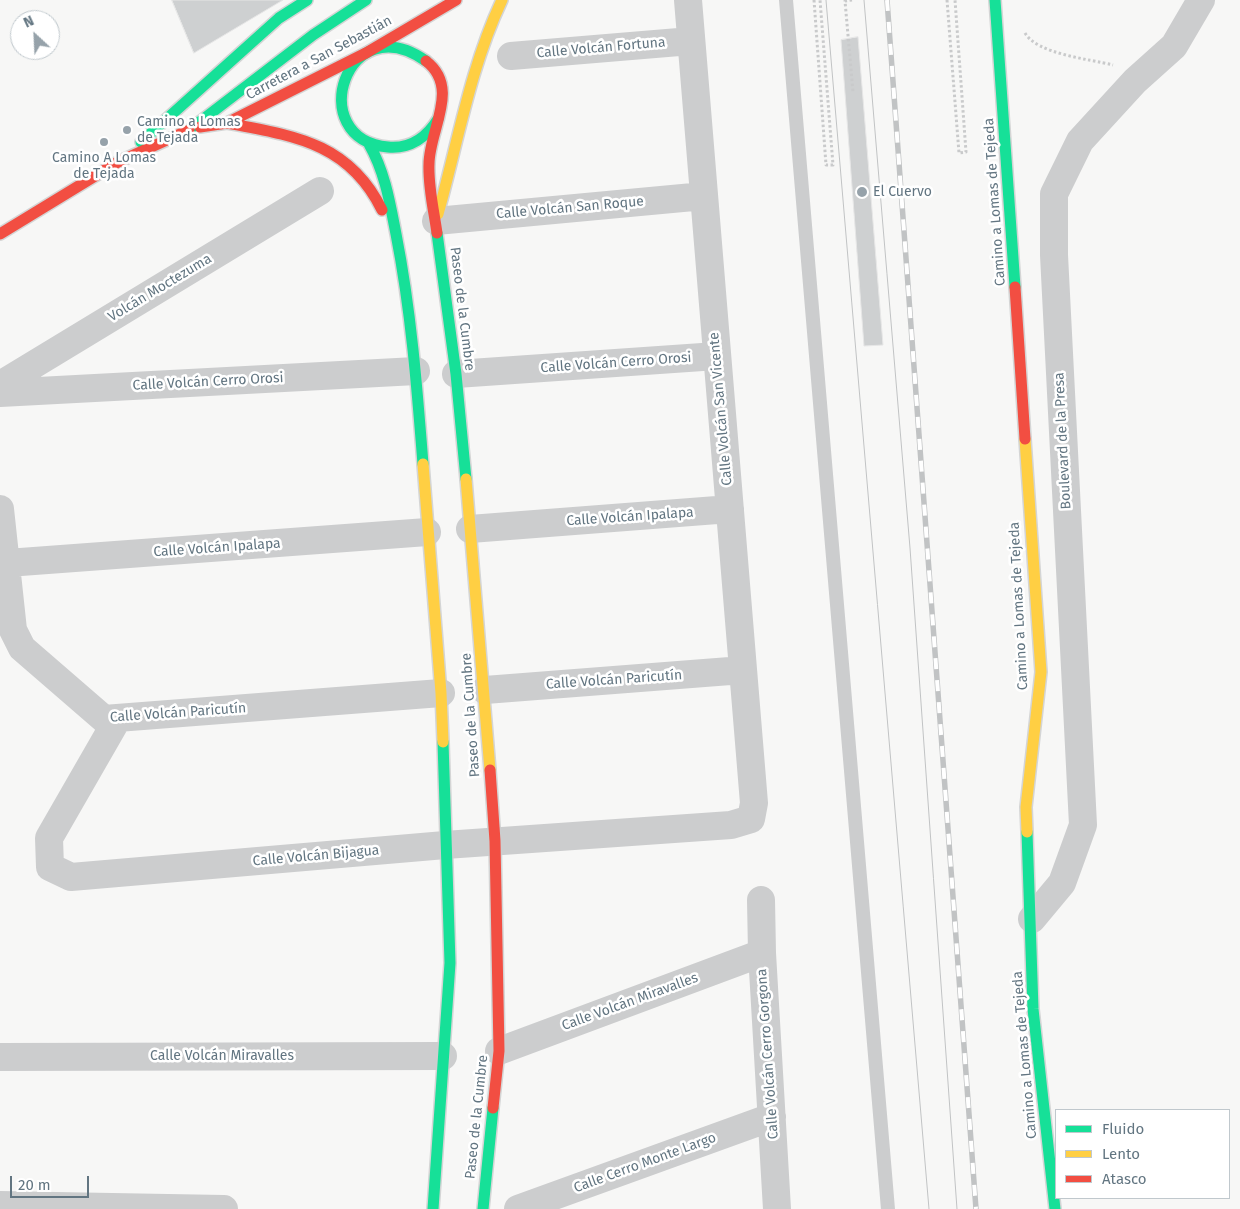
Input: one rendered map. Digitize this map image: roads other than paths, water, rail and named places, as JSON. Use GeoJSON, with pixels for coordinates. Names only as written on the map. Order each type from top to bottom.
{"type":"FeatureCollection","features":[{"type":"Feature","properties":{"kind":"street","name":"Carretera a San Sebastián"},"geometry":{"type":"LineString","coordinates":[[118,162],[279,18],[307,0]]}},
{"type":"Feature","properties":{"kind":"street","name":"Carretera a San Sebastián"},"geometry":{"type":"LineString","coordinates":[[0,234],[118,162],[191,129],[314,35],[366,0]]}},
{"type":"Feature","properties":{"kind":"street","name":"Carretera a San Sebastián"},"geometry":{"type":"LineString","coordinates":[[191,129],[227,123],[366,53],[456,0]]}},
{"type":"Feature","properties":{"kind":"street","name":"Paseo de la Cumbre"},"geometry":{"type":"LineString","coordinates":[[436,221],[452,164],[475,66],[488,27],[502,0]]}},
{"type":"Feature","properties":{"kind":"street","name":"Calle Volcán San Vicente"},"geometry":{"type":"LineString","coordinates":[[688,0],[754,803],[751,818]]}},
{"type":"Feature","properties":{"kind":"street","name":"Camino a Lomas de Tejeda"},"geometry":{"type":"LineString","coordinates":[[995,0],[998,22],[1040,672],[1035,738],[1026,807],[1032,919],[1034,1009],[1055,1209]]}},
{"type":"Feature","properties":{"kind":"street","name":"Boulevard de la Presa"},"geometry":{"type":"LineString","coordinates":[[1032,919],[1062,883],[1083,825],[1054,254],[1054,194],[1080,141],[1135,82],[1174,46],[1201,0]]}},
{"type":"Feature","properties":{"kind":"street","name":"Calle Volcán Fortuna"},"geometry":{"type":"LineString","coordinates":[[511,56],[692,41]]}},
{"type":"Feature","properties":{"kind":"street","name":"Paseo de la Cumbre"},"geometry":{"type":"LineString","coordinates":[[438,119],[426,136],[409,146],[388,149],[369,144],[354,133],[344,117],[340,99],[343,81],[352,65],[366,53],[387,46],[408,48],[426,60],[439,77],[443,98],[429,158],[429,177],[456,374],[485,690],[495,842],[499,1051],[483,1209]]}},
{"type":"Feature","properties":{"kind":"street","name":"Paseo de la Cumbre"},"geometry":{"type":"LineString","coordinates":[[227,123],[284,134],[316,144],[355,166],[378,198],[403,269]]}},
{"type":"Feature","properties":{"kind":"street","name":"Paseo de la Cumbre"},"geometry":{"type":"LineString","coordinates":[[369,144],[379,162],[388,194],[403,269],[416,371],[441,693],[450,963],[433,1209]]}},
{"type":"Feature","properties":{"kind":"street","name":"Volcán Moctezuma"},"geometry":{"type":"LineString","coordinates":[[0,385],[320,192]]}},
{"type":"Feature","properties":{"kind":"street","name":"Calle Volcán San Roque"},"geometry":{"type":"LineString","coordinates":[[436,221],[704,196]]}},
{"type":"Feature","properties":{"kind":"street","name":"Calle Volcán Cerro Orosi"},"geometry":{"type":"LineString","coordinates":[[456,374],[717,356]]}},
{"type":"Feature","properties":{"kind":"street","name":"Calle Volcán Cerro Orosi"},"geometry":{"type":"LineString","coordinates":[[0,393],[416,371]]}},
{"type":"Feature","properties":{"kind":"street","name":"Calle Volcán Paricutín"},"geometry":{"type":"LineString","coordinates":[[0,509],[13,630],[22,648],[104,719],[441,693]]}},
{"type":"Feature","properties":{"kind":"street","name":"Calle Volcán Ipalapa"},"geometry":{"type":"LineString","coordinates":[[470,529],[730,509]]}},
{"type":"Feature","properties":{"kind":"street","name":"Calle Volcán Ipalapa"},"geometry":{"type":"LineString","coordinates":[[7,563],[427,532]]}},
{"type":"Feature","properties":{"kind":"street","name":"Calle Volcán Paricutín"},"geometry":{"type":"LineString","coordinates":[[485,690],[743,670]]}},
{"type":"Feature","properties":{"kind":"street","name":"Calle Volcán Bijagua"},"geometry":{"type":"LineString","coordinates":[[118,718],[49,838],[50,867],[71,878],[445,845],[731,825],[751,818]]}},
{"type":"Feature","properties":{"kind":"street","name":"Calle Volcán Cerro Gorgona"},"geometry":{"type":"LineString","coordinates":[[761,900],[762,953],[778,1209]]}},
{"type":"Feature","properties":{"kind":"street","name":"Calle Volcán Miravalles"},"geometry":{"type":"LineString","coordinates":[[499,1051],[762,953]]}},
{"type":"Feature","properties":{"kind":"street","name":"Calle Volcán Miravalles"},"geometry":{"type":"LineString","coordinates":[[0,1057],[443,1056]]}},
{"type":"Feature","properties":{"kind":"street","name":"Calle Cerro Monte Largo"},"geometry":{"type":"LineString","coordinates":[[518,1209],[772,1116]]}},
{"type":"Feature","properties":{"kind":"street"},"geometry":{"type":"LineString","coordinates":[[0,1205],[224,1209]]}},
{"type":"Feature","properties":{"kind":"lane"},"geometry":{"type":"LineString","coordinates":[[786,0],[888,1209]]}},
{"type":"Feature","properties":{"kind":"tram line"},"geometry":{"type":"LineString","coordinates":[[826,0],[929,1209]]}},
{"type":"Feature","properties":{"kind":"tram line"},"geometry":{"type":"LineString","coordinates":[[864,0],[910,548],[957,1209]]}},
{"type":"Feature","properties":{"kind":"railway"},"geometry":{"type":"LineString","coordinates":[[887,0],[976,1209]]}},
{"type":"Feature","properties":{"kind":"place","name":"Camino a Lomas de Tejada"},"geometry":{"type":"Point","coordinates":[127,130]}},
{"type":"Feature","properties":{"kind":"place","name":"Camino A Lomas de Tejada"},"geometry":{"type":"Point","coordinates":[104,142]}},
{"type":"Feature","properties":{"kind":"place","name":"El Cuervo"},"geometry":{"type":"Point","coordinates":[862,192]}}]}
